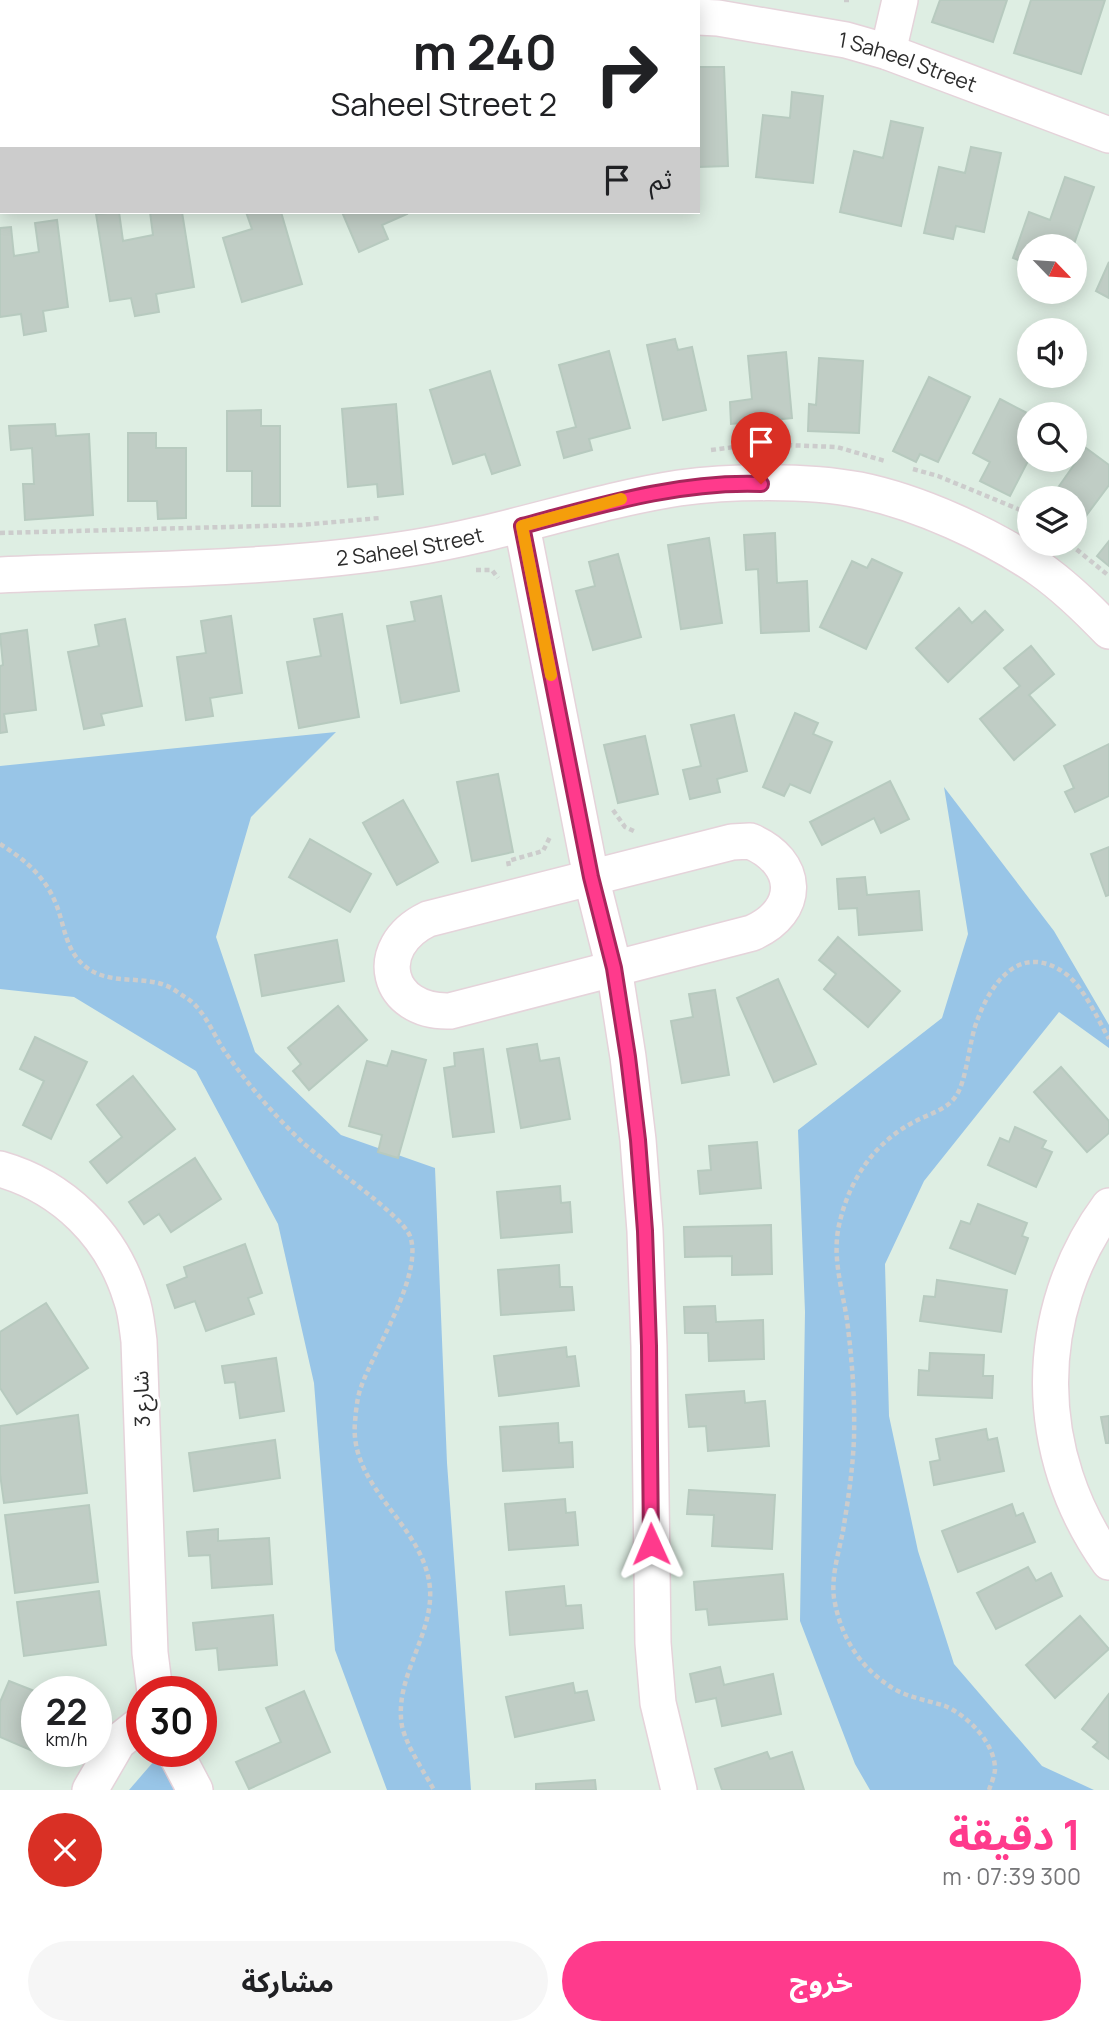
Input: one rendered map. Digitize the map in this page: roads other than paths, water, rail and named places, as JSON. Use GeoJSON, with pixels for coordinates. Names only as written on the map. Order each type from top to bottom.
{"type":"FeatureCollection","features":[{"type":"Feature","properties":{"kind":"street"},"geometry":{"type":"LineString","coordinates":[[888,52],[900,0]]}},
{"type":"Feature","properties":{"kind":"street","name":"1 Saheel Street"},"geometry":{"type":"LineString","coordinates":[[700,17],[846,40],[888,52],[1109,135]]}},
{"type":"Feature","properties":{"kind":"street","name":"2 Saheel Street"},"geometry":{"type":"LineString","coordinates":[[0,575],[251,566],[333,559],[415,548],[522,526],[618,500],[680,488],[741,483],[802,485],[859,490],[922,509],[978,533],[1040,569],[1109,631]]}},
{"type":"Feature","properties":{"kind":"street"},"geometry":{"type":"LineString","coordinates":[[522,526],[591,877],[614,968],[638,1140],[645,1231],[649,1346],[653,1643],[658,1703],[679,1790]]}},
{"type":"Feature","properties":{"kind":"street"},"geometry":{"type":"LineString","coordinates":[[750,841],[767,848],[780,861],[788,877],[788,896],[781,912],[768,926],[752,933],[450,1011],[432,1011],[414,1005],[401,993],[394,976],[393,958],[399,941],[412,927],[428,919],[591,877],[732,842],[750,841]]}},
{"type":"Feature","properties":{"kind":"street","name":"3 شارع"},"geometry":{"type":"LineString","coordinates":[[0,1169],[22,1175],[59,1196],[91,1225],[115,1259],[132,1299],[139,1341],[153,1676]]}},
{"type":"Feature","properties":{"kind":"street"},"geometry":{"type":"LineString","coordinates":[[1109,1206],[1080,1252],[1068,1282],[1052,1345],[1050,1410],[1063,1474],[1089,1533],[1109,1562]]}},
{"type":"Feature","properties":{"kind":"street"},"geometry":{"type":"LineString","coordinates":[[90,1790],[118,1742],[126,1736]]}},
{"type":"Feature","properties":{"kind":"street"},"geometry":{"type":"LineString","coordinates":[[184,1767],[195,1790]]}}]}
